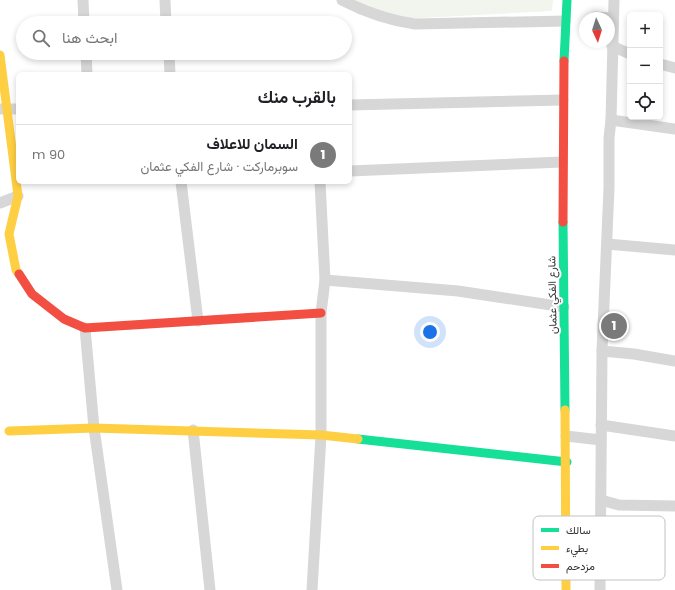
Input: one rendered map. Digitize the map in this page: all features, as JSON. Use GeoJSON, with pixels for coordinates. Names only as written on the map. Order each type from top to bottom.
{"type":"FeatureCollection","features":[{"type":"Feature","properties":{"kind":"street"},"geometry":{"type":"LineString","coordinates":[[82,0],[83,16]]}},
{"type":"Feature","properties":{"kind":"street"},"geometry":{"type":"LineString","coordinates":[[165,0],[166,16]]}},
{"type":"Feature","properties":{"kind":"street"},"geometry":{"type":"LineString","coordinates":[[342,0],[379,17],[415,24],[565,21]]}},
{"type":"Feature","properties":{"kind":"street","name":"شارع الفكي عثمان"},"geometry":{"type":"LineString","coordinates":[[567,0],[562,100],[567,516]]}},
{"type":"Feature","properties":{"kind":"street"},"geometry":{"type":"LineString","coordinates":[[613,12],[614,0]]}},
{"type":"Feature","properties":{"kind":"street"},"geometry":{"type":"LineString","coordinates":[[615,47],[627,53]]}},
{"type":"Feature","properties":{"kind":"street"},"geometry":{"type":"LineString","coordinates":[[601,516],[602,351],[609,188],[612,48]]}},
{"type":"Feature","properties":{"kind":"street"},"geometry":{"type":"LineString","coordinates":[[0,55],[16,179]]}},
{"type":"Feature","properties":{"kind":"street"},"geometry":{"type":"LineString","coordinates":[[86,60],[87,72]]}},
{"type":"Feature","properties":{"kind":"street"},"geometry":{"type":"LineString","coordinates":[[169,60],[170,72]]}},
{"type":"Feature","properties":{"kind":"street"},"geometry":{"type":"LineString","coordinates":[[663,65],[675,68]]}},
{"type":"Feature","properties":{"kind":"street"},"geometry":{"type":"LineString","coordinates":[[352,106],[562,100]]}},
{"type":"Feature","properties":{"kind":"street"},"geometry":{"type":"LineString","coordinates":[[611,120],[675,128]]}},
{"type":"Feature","properties":{"kind":"street"},"geometry":{"type":"LineString","coordinates":[[352,171],[562,162]]}},
{"type":"Feature","properties":{"kind":"street"},"geometry":{"type":"LineString","coordinates":[[17,184],[18,196],[9,234],[16,270],[32,294],[64,319],[85,328],[321,314]]}},
{"type":"Feature","properties":{"kind":"street"},"geometry":{"type":"LineString","coordinates":[[181,184],[198,321]]}},
{"type":"Feature","properties":{"kind":"street"},"geometry":{"type":"LineString","coordinates":[[312,590],[321,435],[321,314],[325,280],[320,184]]}},
{"type":"Feature","properties":{"kind":"street"},"geometry":{"type":"LineString","coordinates":[[0,203],[18,196]]}},
{"type":"Feature","properties":{"kind":"street"},"geometry":{"type":"LineString","coordinates":[[607,244],[675,250]]}},
{"type":"Feature","properties":{"kind":"street"},"geometry":{"type":"LineString","coordinates":[[325,280],[458,291],[564,307]]}},
{"type":"Feature","properties":{"kind":"street"},"geometry":{"type":"LineString","coordinates":[[85,328],[94,428],[117,590]]}},
{"type":"Feature","properties":{"kind":"street"},"geometry":{"type":"LineString","coordinates":[[602,351],[634,354],[675,361]]}},
{"type":"Feature","properties":{"kind":"street"},"geometry":{"type":"LineString","coordinates":[[601,425],[675,436]]}},
{"type":"Feature","properties":{"kind":"street"},"geometry":{"type":"LineString","coordinates":[[9,431],[94,428],[321,435],[567,462]]}},
{"type":"Feature","properties":{"kind":"street"},"geometry":{"type":"LineString","coordinates":[[193,430],[210,590]]}},
{"type":"Feature","properties":{"kind":"street"},"geometry":{"type":"LineString","coordinates":[[566,436],[601,440]]}},
{"type":"Feature","properties":{"kind":"street"},"geometry":{"type":"LineString","coordinates":[[601,500],[619,506],[675,506]]}},
{"type":"Feature","properties":{"kind":"street","name":"شارع الفكي عثمان"},"geometry":{"type":"LineString","coordinates":[[566,580],[566,590]]}},
{"type":"Feature","properties":{"kind":"street"},"geometry":{"type":"LineString","coordinates":[[600,580],[600,590]]}},
{"type":"Feature","properties":{"kind":"shaded area"},"geometry":{"type":"Polygon","coordinates":[[[350,0],[553,0],[552,11],[402,19],[350,0]]]}},
{"type":"Feature","properties":{"kind":"traffic: fast"},"geometry":{"type":"LineString","coordinates":[[564,61],[567,0]]}},
{"type":"Feature","properties":{"kind":"traffic: fast"},"geometry":{"type":"LineString","coordinates":[[563,222],[565,410]]}},
{"type":"Feature","properties":{"kind":"traffic: fast"},"geometry":{"type":"LineString","coordinates":[[358,439],[567,462]]}},
{"type":"Feature","properties":{"kind":"traffic: slow"},"geometry":{"type":"LineString","coordinates":[[0,55],[16,180]]}},
{"type":"Feature","properties":{"kind":"traffic: slow"},"geometry":{"type":"LineString","coordinates":[[16,184],[18,196],[9,234],[16,270],[19,274]]}},
{"type":"Feature","properties":{"kind":"traffic: slow"},"geometry":{"type":"LineString","coordinates":[[565,410],[566,516]]}},
{"type":"Feature","properties":{"kind":"traffic: slow"},"geometry":{"type":"LineString","coordinates":[[9,431],[94,428],[321,435],[358,439]]}},
{"type":"Feature","properties":{"kind":"traffic: slow"},"geometry":{"type":"LineString","coordinates":[[566,580],[566,590]]}},
{"type":"Feature","properties":{"kind":"traffic: jam"},"geometry":{"type":"LineString","coordinates":[[563,222],[564,61]]}},
{"type":"Feature","properties":{"kind":"traffic: jam"},"geometry":{"type":"LineString","coordinates":[[19,274],[32,294],[64,319],[85,328],[321,313]]}},
{"type":"Feature","properties":{"kind":"place","name":"السمان للاعلاف"},"geometry":{"type":"Point","coordinates":[614,326]}}]}
